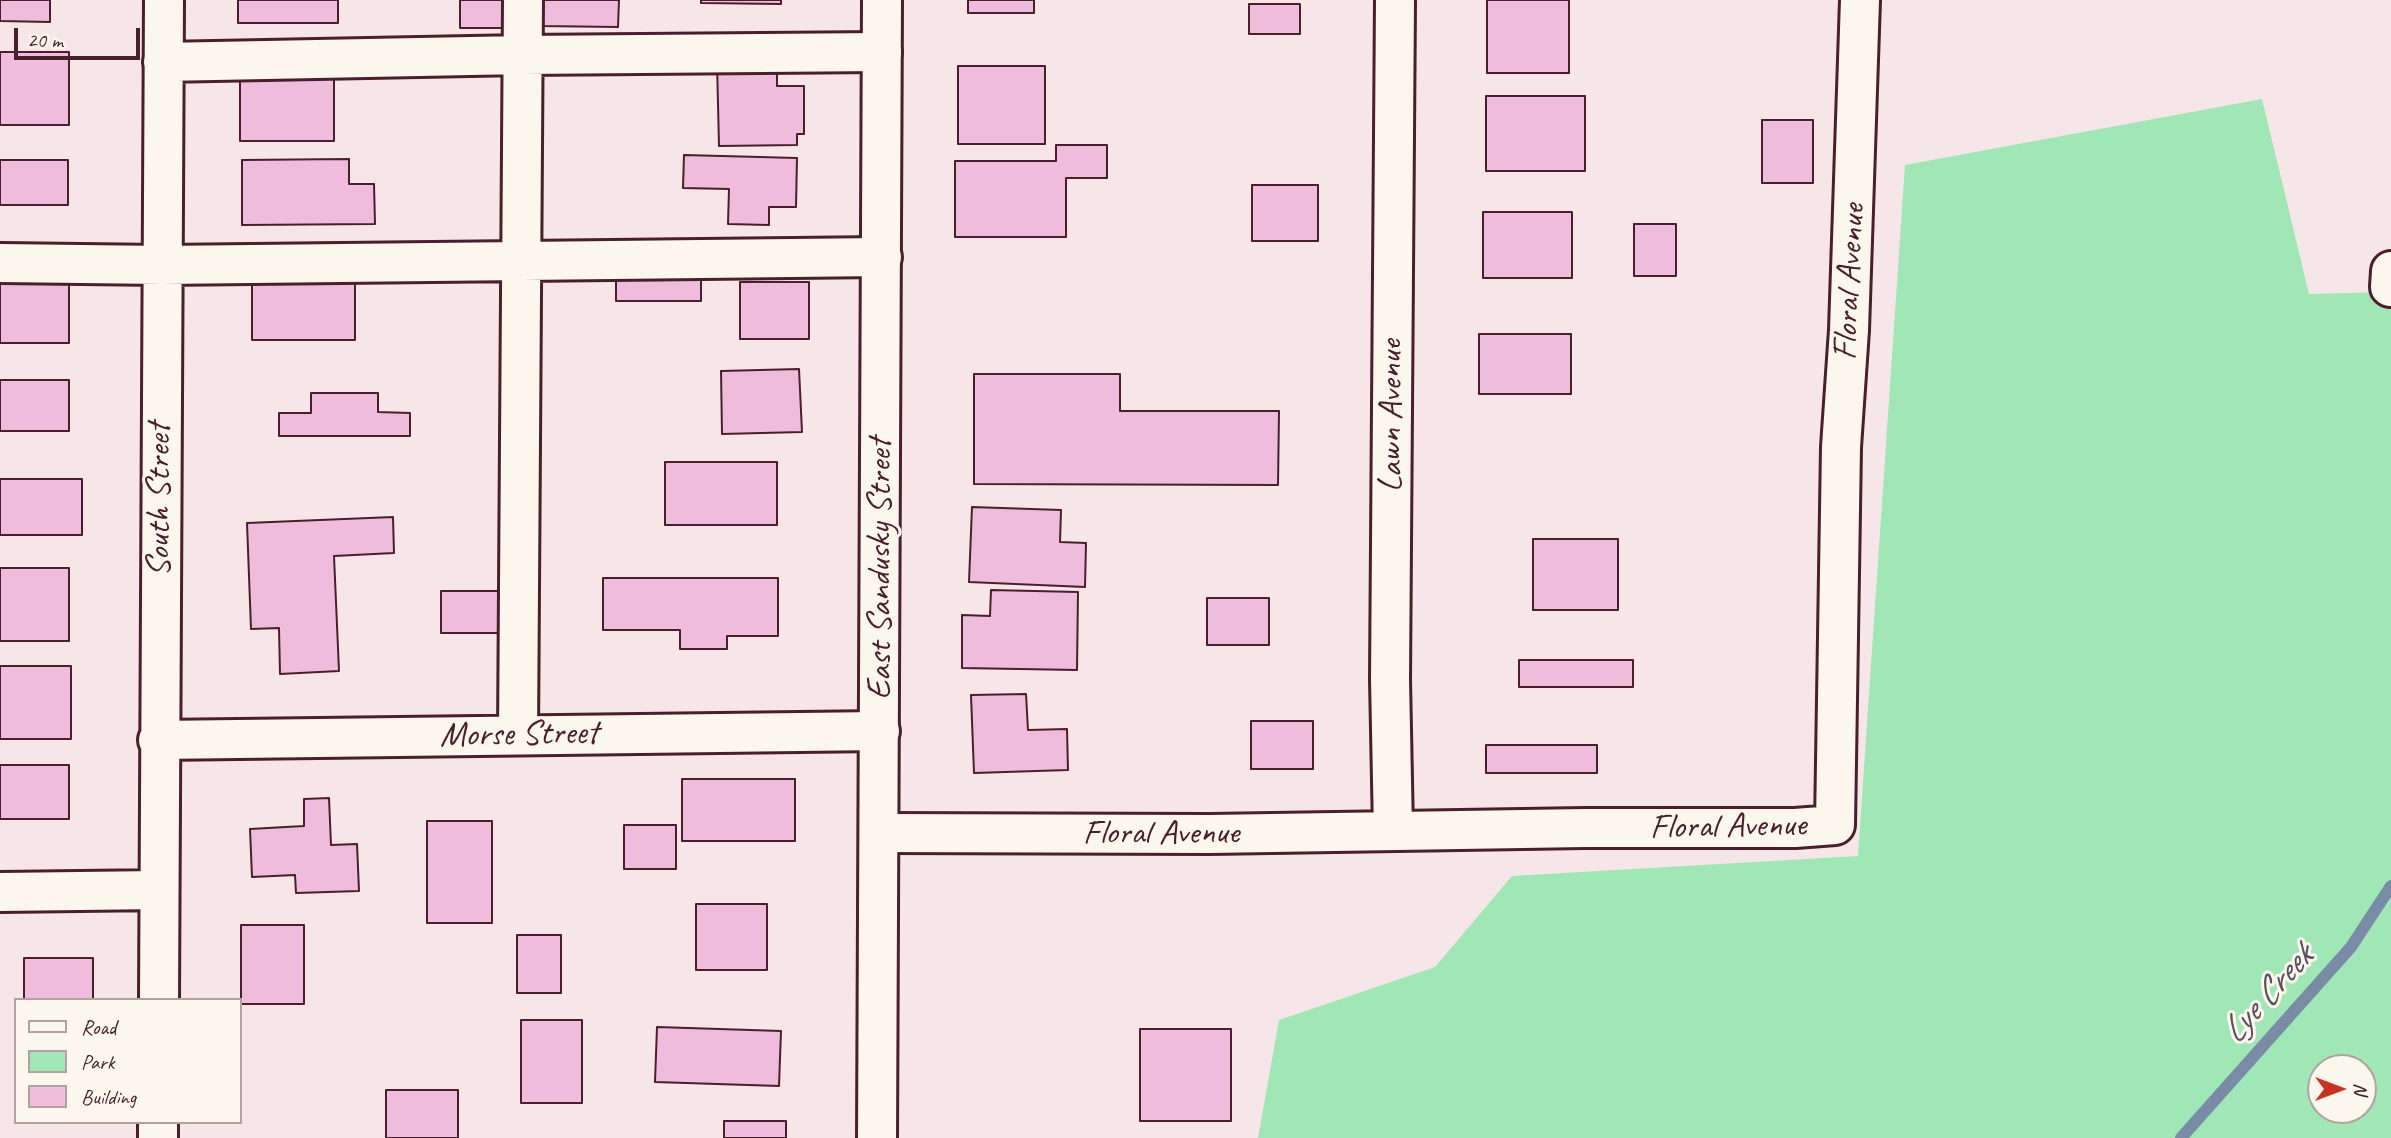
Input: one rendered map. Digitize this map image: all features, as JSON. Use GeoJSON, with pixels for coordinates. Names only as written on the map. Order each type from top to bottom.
{"type":"FeatureCollection","features":[{"type":"Feature","properties":{"kind":"street","name":"South Street"},"geometry":{"type":"LineString","coordinates":[[159,998],[163,0]]}},
{"type":"Feature","properties":{"kind":"street"},"geometry":{"type":"LineString","coordinates":[[518,735],[523,0]]}},
{"type":"Feature","properties":{"kind":"street","name":"East Sandusky Street"},"geometry":{"type":"LineString","coordinates":[[877,1138],[883,0]]}},
{"type":"Feature","properties":{"kind":"street","name":"Lawn Avenue"},"geometry":{"type":"LineString","coordinates":[[1393,831],[1390,679],[1395,0]]}},
{"type":"Feature","properties":{"kind":"street","name":"Floral Avenue"},"geometry":{"type":"LineString","coordinates":[[880,833],[1210,834],[1795,828],[1835,825],[1841,447],[1849,330],[1860,0]]}},
{"type":"Feature","properties":{"kind":"street"},"geometry":{"type":"LineString","coordinates":[[163,62],[882,52]]}},
{"type":"Feature","properties":{"kind":"street"},"geometry":{"type":"LineString","coordinates":[[0,263],[162,265],[882,257]]}},
{"type":"Feature","properties":{"kind":"street"},"geometry":{"type":"LineString","coordinates":[[2390,287],[2391,271]]}},
{"type":"Feature","properties":{"kind":"street","name":"Morse Street"},"geometry":{"type":"LineString","coordinates":[[158,740],[880,731]]}},
{"type":"Feature","properties":{"kind":"street"},"geometry":{"type":"LineString","coordinates":[[0,892],[159,890]]}},
{"type":"Feature","properties":{"kind":"green space"},"geometry":{"type":"Polygon","coordinates":[[[2262,99],[2309,294],[2391,292],[2391,1138],[1258,1138],[1279,1020],[1435,967],[1512,876],[1858,856],[1905,165],[2262,99]]]}},
{"type":"Feature","properties":{"kind":"building"},"geometry":{"type":"Polygon","coordinates":[[[0,0],[50,0],[50,22],[0,21],[0,0]]]}},
{"type":"Feature","properties":{"kind":"building"},"geometry":{"type":"Polygon","coordinates":[[[238,0],[338,0],[338,23],[238,23],[238,0]]]}},
{"type":"Feature","properties":{"kind":"building"},"geometry":{"type":"Polygon","coordinates":[[[460,0],[503,0],[503,28],[460,28],[460,0]]]}},
{"type":"Feature","properties":{"kind":"building"},"geometry":{"type":"Polygon","coordinates":[[[540,0],[619,0],[618,27],[540,26],[540,0]]]}},
{"type":"Feature","properties":{"kind":"building"},"geometry":{"type":"Polygon","coordinates":[[[701,0],[781,0],[781,4],[701,3],[701,0]]]}},
{"type":"Feature","properties":{"kind":"building"},"geometry":{"type":"Polygon","coordinates":[[[968,0],[1034,0],[1034,13],[968,13],[968,0]]]}},
{"type":"Feature","properties":{"kind":"building"},"geometry":{"type":"Polygon","coordinates":[[[1487,0],[1569,0],[1569,73],[1487,73],[1487,0]]]}},
{"type":"Feature","properties":{"kind":"building"},"geometry":{"type":"Polygon","coordinates":[[[1249,4],[1300,4],[1300,34],[1249,34],[1249,4]]]}},
{"type":"Feature","properties":{"kind":"building"},"geometry":{"type":"Polygon","coordinates":[[[0,52],[69,52],[69,125],[0,125],[0,52]]]}},
{"type":"Feature","properties":{"kind":"building"},"geometry":{"type":"Polygon","coordinates":[[[777,61],[777,86],[804,86],[804,134],[797,134],[797,145],[719,146],[717,62],[777,61]]]}},
{"type":"Feature","properties":{"kind":"building"},"geometry":{"type":"Polygon","coordinates":[[[958,66],[1045,66],[1045,144],[958,144],[958,66]]]}},
{"type":"Feature","properties":{"kind":"building"},"geometry":{"type":"Polygon","coordinates":[[[240,67],[334,67],[334,141],[240,141],[240,67]]]}},
{"type":"Feature","properties":{"kind":"building"},"geometry":{"type":"Polygon","coordinates":[[[1486,96],[1585,96],[1585,171],[1486,171],[1486,96]]]}},
{"type":"Feature","properties":{"kind":"building"},"geometry":{"type":"Polygon","coordinates":[[[1762,120],[1813,120],[1813,183],[1762,183],[1762,120]]]}},
{"type":"Feature","properties":{"kind":"building"},"geometry":{"type":"Polygon","coordinates":[[[1056,145],[1107,145],[1107,178],[1066,178],[1066,237],[955,237],[955,161],[1056,161],[1056,145]]]}},
{"type":"Feature","properties":{"kind":"building"},"geometry":{"type":"Polygon","coordinates":[[[684,155],[797,158],[796,207],[769,207],[769,225],[728,224],[729,189],[683,188],[684,155]]]}},
{"type":"Feature","properties":{"kind":"building"},"geometry":{"type":"Polygon","coordinates":[[[349,159],[349,184],[374,184],[375,224],[242,225],[242,160],[349,159]]]}},
{"type":"Feature","properties":{"kind":"building"},"geometry":{"type":"Polygon","coordinates":[[[0,160],[68,160],[68,205],[0,205],[0,160]]]}},
{"type":"Feature","properties":{"kind":"building"},"geometry":{"type":"Polygon","coordinates":[[[1252,185],[1318,185],[1318,241],[1252,241],[1252,185]]]}},
{"type":"Feature","properties":{"kind":"building"},"geometry":{"type":"Polygon","coordinates":[[[1483,212],[1572,212],[1572,278],[1483,278],[1483,212]]]}},
{"type":"Feature","properties":{"kind":"building"},"geometry":{"type":"Polygon","coordinates":[[[1634,224],[1676,224],[1676,276],[1634,276],[1634,224]]]}},
{"type":"Feature","properties":{"kind":"building"},"geometry":{"type":"Polygon","coordinates":[[[616,266],[701,266],[701,301],[616,301],[616,266]]]}},
{"type":"Feature","properties":{"kind":"building"},"geometry":{"type":"Polygon","coordinates":[[[0,282],[69,282],[69,343],[0,343],[0,282]]]}},
{"type":"Feature","properties":{"kind":"building"},"geometry":{"type":"Polygon","coordinates":[[[252,282],[355,282],[355,340],[252,340],[252,282]]]}},
{"type":"Feature","properties":{"kind":"building"},"geometry":{"type":"Polygon","coordinates":[[[740,282],[809,282],[809,339],[740,339],[740,282]]]}},
{"type":"Feature","properties":{"kind":"building"},"geometry":{"type":"Polygon","coordinates":[[[1479,334],[1571,334],[1571,394],[1479,394],[1479,334]]]}},
{"type":"Feature","properties":{"kind":"building"},"geometry":{"type":"Polygon","coordinates":[[[799,369],[802,432],[722,434],[721,371],[799,369]]]}},
{"type":"Feature","properties":{"kind":"building"},"geometry":{"type":"Polygon","coordinates":[[[974,374],[1120,374],[1120,411],[1279,411],[1278,485],[974,484],[974,374]]]}},
{"type":"Feature","properties":{"kind":"building"},"geometry":{"type":"Polygon","coordinates":[[[0,380],[69,380],[69,431],[0,431],[0,380]]]}},
{"type":"Feature","properties":{"kind":"building"},"geometry":{"type":"Polygon","coordinates":[[[311,393],[378,393],[378,412],[410,413],[410,436],[279,436],[279,413],[311,413],[311,393]]]}},
{"type":"Feature","properties":{"kind":"building"},"geometry":{"type":"Polygon","coordinates":[[[665,462],[777,462],[777,525],[665,525],[665,462]]]}},
{"type":"Feature","properties":{"kind":"building"},"geometry":{"type":"Polygon","coordinates":[[[0,479],[82,479],[82,535],[0,535],[0,479]]]}},
{"type":"Feature","properties":{"kind":"building"},"geometry":{"type":"Polygon","coordinates":[[[972,507],[1061,510],[1060,542],[1086,543],[1085,587],[969,582],[972,507]]]}},
{"type":"Feature","properties":{"kind":"building"},"geometry":{"type":"Polygon","coordinates":[[[393,517],[394,553],[334,556],[339,671],[280,674],[279,628],[251,629],[247,523],[393,517]]]}},
{"type":"Feature","properties":{"kind":"building"},"geometry":{"type":"Polygon","coordinates":[[[1533,539],[1618,539],[1618,610],[1533,610],[1533,539]]]}},
{"type":"Feature","properties":{"kind":"building"},"geometry":{"type":"Polygon","coordinates":[[[0,568],[69,568],[69,641],[0,641],[0,568]]]}},
{"type":"Feature","properties":{"kind":"building"},"geometry":{"type":"Polygon","coordinates":[[[603,578],[778,578],[778,636],[727,636],[727,649],[680,649],[680,630],[603,630],[603,578]]]}},
{"type":"Feature","properties":{"kind":"building"},"geometry":{"type":"Polygon","coordinates":[[[991,590],[1078,592],[1077,670],[962,668],[962,615],[990,616],[991,590]]]}},
{"type":"Feature","properties":{"kind":"building"},"geometry":{"type":"Polygon","coordinates":[[[441,591],[503,591],[503,633],[441,633],[441,591]]]}},
{"type":"Feature","properties":{"kind":"building"},"geometry":{"type":"Polygon","coordinates":[[[1207,598],[1269,598],[1269,645],[1207,645],[1207,598]]]}},
{"type":"Feature","properties":{"kind":"building"},"geometry":{"type":"Polygon","coordinates":[[[1519,660],[1633,660],[1633,687],[1519,687],[1519,660]]]}},
{"type":"Feature","properties":{"kind":"building"},"geometry":{"type":"Polygon","coordinates":[[[0,666],[71,666],[71,739],[0,739],[0,666]]]}},
{"type":"Feature","properties":{"kind":"building"},"geometry":{"type":"Polygon","coordinates":[[[1026,694],[1028,730],[1067,729],[1068,770],[974,773],[971,695],[1026,694]]]}},
{"type":"Feature","properties":{"kind":"building"},"geometry":{"type":"Polygon","coordinates":[[[1251,721],[1313,721],[1313,769],[1251,769],[1251,721]]]}},
{"type":"Feature","properties":{"kind":"building"},"geometry":{"type":"Polygon","coordinates":[[[1486,745],[1597,745],[1597,773],[1486,773],[1486,745]]]}},
{"type":"Feature","properties":{"kind":"building"},"geometry":{"type":"Polygon","coordinates":[[[0,765],[69,765],[69,819],[0,819],[0,765]]]}},
{"type":"Feature","properties":{"kind":"building"},"geometry":{"type":"Polygon","coordinates":[[[682,779],[795,779],[795,841],[682,841],[682,779]]]}},
{"type":"Feature","properties":{"kind":"building"},"geometry":{"type":"Polygon","coordinates":[[[329,798],[331,845],[357,844],[359,891],[296,893],[295,875],[252,877],[250,829],[304,826],[304,799],[329,798]]]}},
{"type":"Feature","properties":{"kind":"building"},"geometry":{"type":"Polygon","coordinates":[[[427,821],[492,821],[492,923],[427,923],[427,821]]]}},
{"type":"Feature","properties":{"kind":"building"},"geometry":{"type":"Polygon","coordinates":[[[624,825],[676,825],[676,869],[624,869],[624,825]]]}},
{"type":"Feature","properties":{"kind":"building"},"geometry":{"type":"Polygon","coordinates":[[[696,904],[767,904],[767,970],[696,970],[696,904]]]}},
{"type":"Feature","properties":{"kind":"building"},"geometry":{"type":"Polygon","coordinates":[[[241,925],[304,925],[304,1004],[242,1004],[241,925]]]}},
{"type":"Feature","properties":{"kind":"building"},"geometry":{"type":"Polygon","coordinates":[[[517,935],[561,935],[561,993],[517,993],[517,935]]]}},
{"type":"Feature","properties":{"kind":"building"},"geometry":{"type":"Polygon","coordinates":[[[24,958],[93,958],[93,998],[24,998],[24,958]]]}},
{"type":"Feature","properties":{"kind":"building"},"geometry":{"type":"Polygon","coordinates":[[[521,1020],[582,1020],[582,1103],[521,1103],[521,1020]]]}},
{"type":"Feature","properties":{"kind":"building"},"geometry":{"type":"Polygon","coordinates":[[[657,1027],[781,1031],[779,1086],[655,1082],[657,1027]]]}},
{"type":"Feature","properties":{"kind":"building"},"geometry":{"type":"Polygon","coordinates":[[[1140,1029],[1231,1029],[1231,1121],[1140,1121],[1140,1029]]]}},
{"type":"Feature","properties":{"kind":"building"},"geometry":{"type":"Polygon","coordinates":[[[386,1090],[458,1090],[458,1138],[386,1138],[386,1090]]]}},
{"type":"Feature","properties":{"kind":"building"},"geometry":{"type":"Polygon","coordinates":[[[724,1121],[786,1121],[786,1138],[724,1138],[724,1121]]]}},
{"type":"Feature","properties":{"kind":"waterway","name":"Lye Creek"},"geometry":{"type":"LineString","coordinates":[[2181,1138],[2351,947],[2391,886]]}}]}
